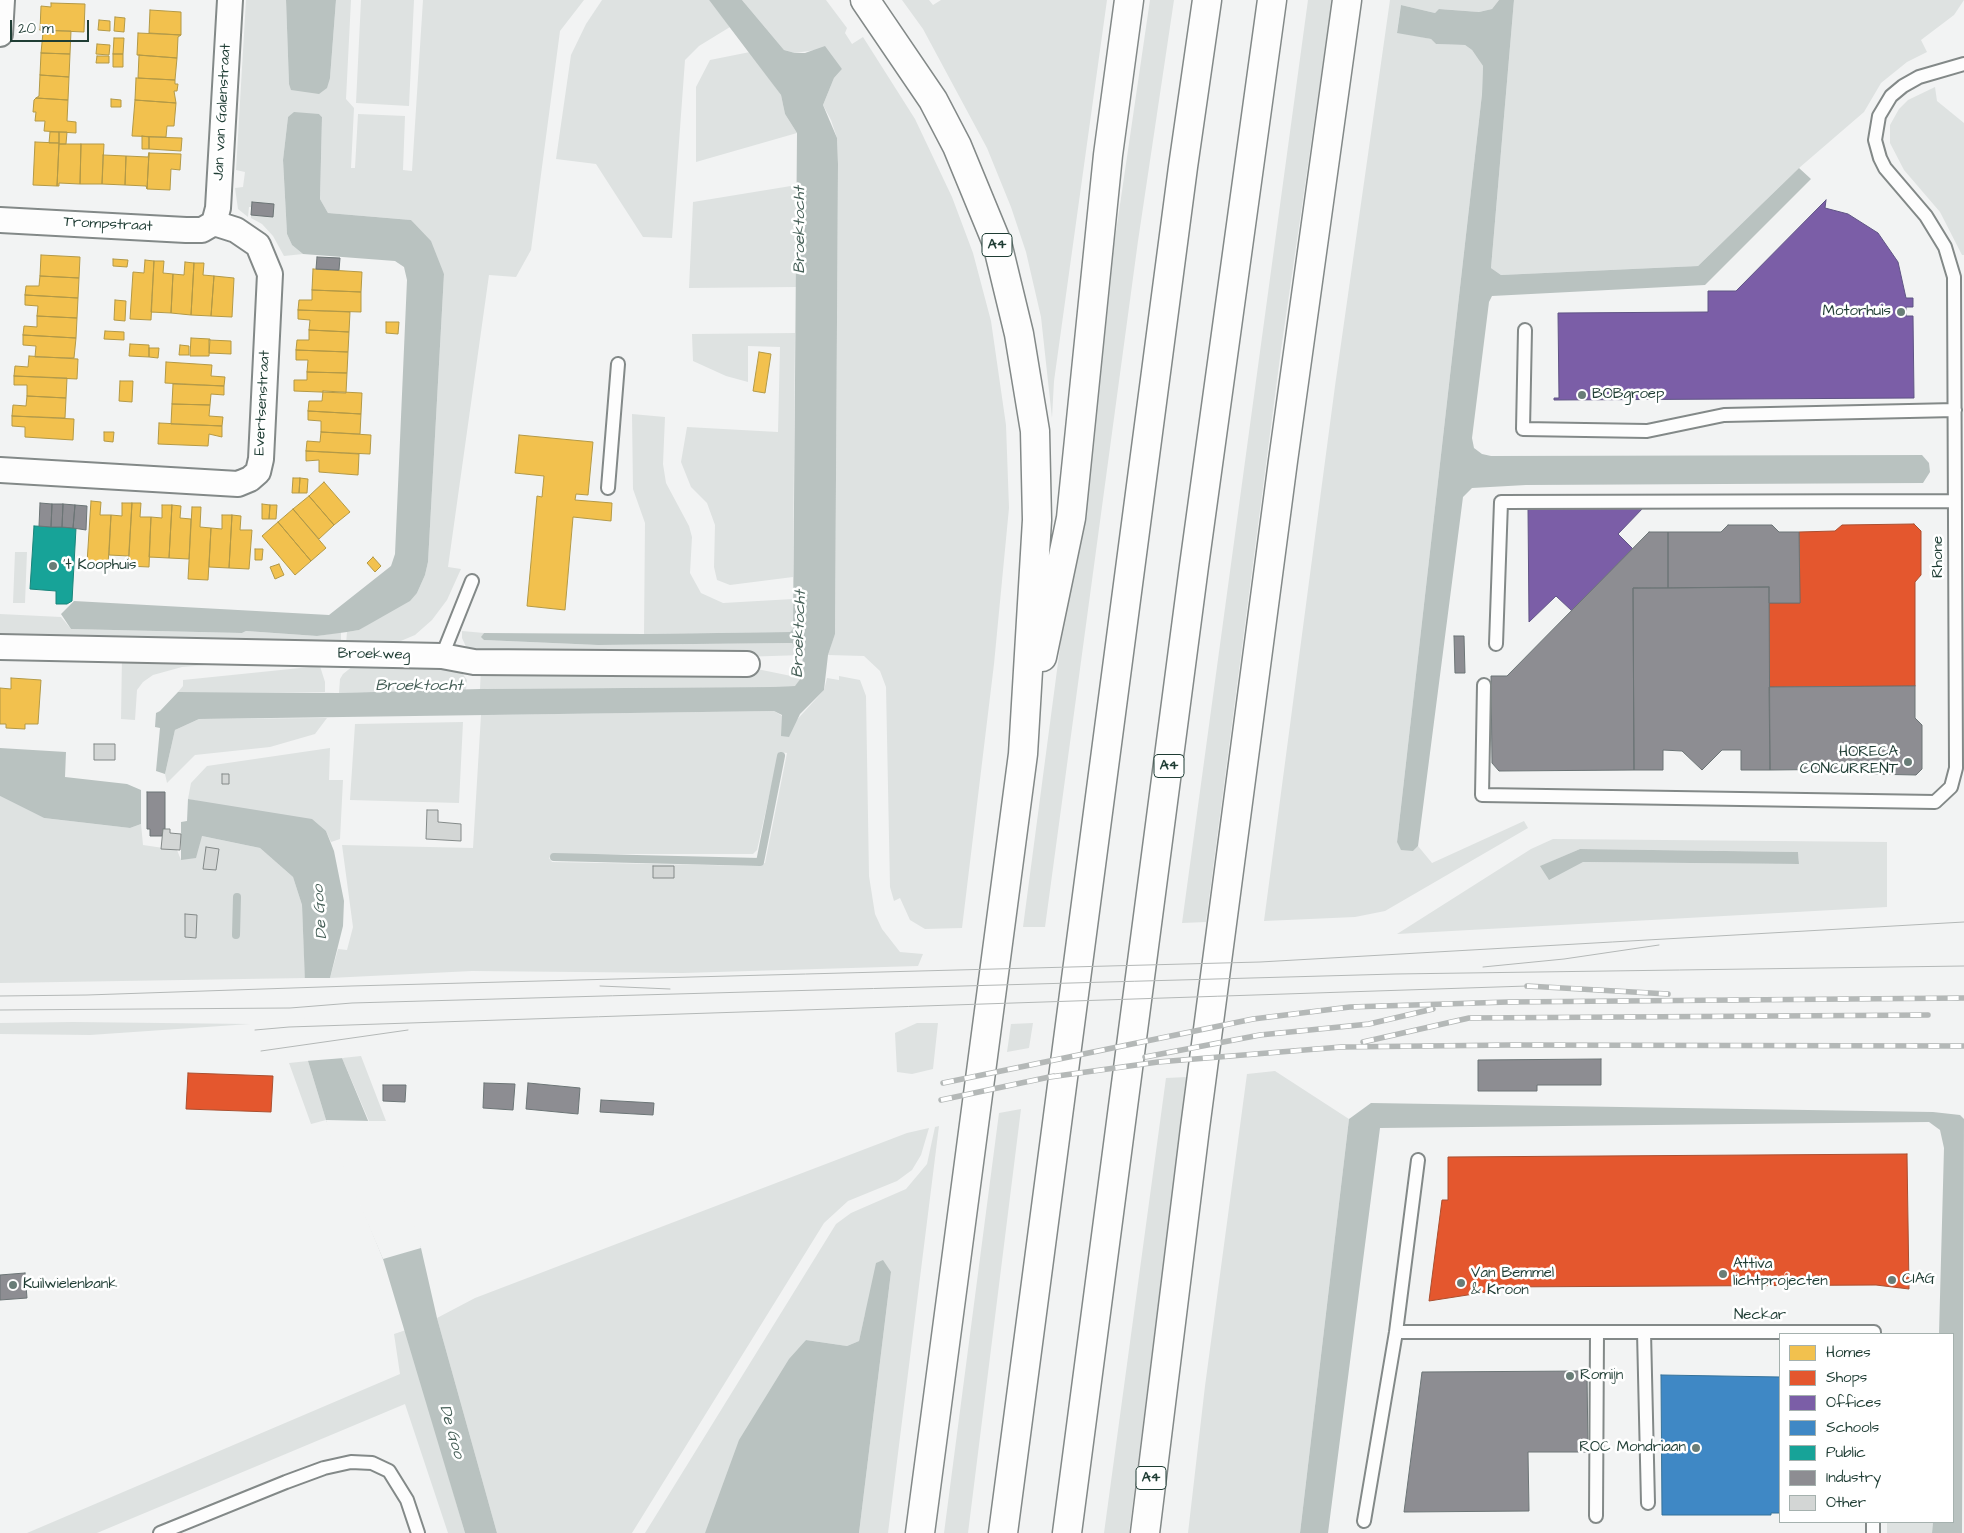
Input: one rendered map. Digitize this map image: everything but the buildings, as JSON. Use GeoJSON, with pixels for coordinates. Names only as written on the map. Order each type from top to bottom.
{"type":"FeatureCollection","features":[{"type":"Feature","properties":{"kind":"highway","name":"A4"},"geometry":{"type":"LineString","coordinates":[[865,0],[933,100],[958,146],[997,243],[1019,334],[1035,431],[1037,520],[1023,754]]}},
{"type":"Feature","properties":{"kind":"highway","name":"A4"},"geometry":{"type":"LineString","coordinates":[[920,1533],[1023,754],[1071,518],[1108,155],[1129,0]]}},
{"type":"Feature","properties":{"kind":"highway"},"geometry":{"type":"LineString","coordinates":[[1003,1533],[1179,196],[1208,0]]}},
{"type":"Feature","properties":{"kind":"highway","name":"A4"},"geometry":{"type":"LineString","coordinates":[[1067,1533],[1198,537],[1272,0]]}},
{"type":"Feature","properties":{"kind":"highway","name":"A4"},"geometry":{"type":"LineString","coordinates":[[1145,1533],[1195,1128],[1280,481],[1347,0]]}},
{"type":"Feature","properties":{"kind":"street"},"geometry":{"type":"LineString","coordinates":[[0,34],[2,0]]}},
{"type":"Feature","properties":{"kind":"street","name":"Jan van Galenstraat"},"geometry":{"type":"LineString","coordinates":[[214,223],[218,208],[230,0]]}},
{"type":"Feature","properties":{"kind":"street","name":"Trompstraat"},"geometry":{"type":"LineString","coordinates":[[0,220],[186,230],[202,230],[214,223]]}},
{"type":"Feature","properties":{"kind":"street","name":"Evertsenstraat"},"geometry":{"type":"LineString","coordinates":[[0,470],[238,484],[250,479],[258,472],[261,460],[270,274],[258,245],[236,230],[214,223]]}},
{"type":"Feature","properties":{"kind":"street","name":"Broekweg"},"geometry":{"type":"LineString","coordinates":[[0,647],[442,656],[474,662],[747,664]]}},
{"type":"Feature","properties":{"kind":"lane","name":"Rhone"},"geometry":{"type":"LineString","coordinates":[[1484,685],[1482,795],[1935,802],[1951,787],[1956,768],[1954,277],[1945,247],[1926,216],[1885,168],[1875,140],[1879,116],[1884,106],[1903,86],[1919,77],[1964,64]]}},
{"type":"Feature","properties":{"kind":"lane"},"geometry":{"type":"LineString","coordinates":[[1524,330],[1523,429],[1647,431],[1724,415],[1955,410]]}},
{"type":"Feature","properties":{"kind":"lane"},"geometry":{"type":"LineString","coordinates":[[608,488],[618,364]]}},
{"type":"Feature","properties":{"kind":"lane"},"geometry":{"type":"LineString","coordinates":[[1496,644],[1501,502],[1955,501]]}},
{"type":"Feature","properties":{"kind":"lane"},"geometry":{"type":"LineString","coordinates":[[442,656],[472,581]]}},
{"type":"Feature","properties":{"kind":"lane"},"geometry":{"type":"LineString","coordinates":[[1364,1522],[1396,1332],[1418,1160]]}},
{"type":"Feature","properties":{"kind":"lane","name":"Neckar"},"geometry":{"type":"LineString","coordinates":[[1396,1332],[1874,1333]]}},
{"type":"Feature","properties":{"kind":"lane"},"geometry":{"type":"LineString","coordinates":[[1596,1516],[1597,1332]]}},
{"type":"Feature","properties":{"kind":"lane"},"geometry":{"type":"LineString","coordinates":[[1644,1332],[1648,1503]]}},
{"type":"Feature","properties":{"kind":"lane"},"geometry":{"type":"LineString","coordinates":[[160,1533],[286,1482],[351,1462],[372,1463],[389,1471],[407,1500],[418,1533]]}},
{"type":"Feature","properties":{"kind":"shaded area"},"geometry":{"type":"Polygon","coordinates":[[[246,0],[286,0],[289,84],[330,78],[336,0],[351,0],[346,99],[354,108],[351,168],[355,168],[358,114],[405,116],[403,170],[412,171],[423,0],[584,0],[560,31],[531,250],[516,277],[489,275],[448,567],[461,569],[447,600],[432,620],[415,635],[396,643],[346,644],[347,632],[359,630],[417,593],[425,575],[428,562],[444,274],[411,220],[328,213],[320,199],[322,117],[319,114],[288,117],[283,160],[287,234],[292,245],[303,254],[284,256],[273,236],[262,224],[251,218],[251,207],[249,207],[248,217],[238,209],[235,188],[243,187],[245,172],[236,170],[246,0]]]}},
{"type":"Feature","properties":{"kind":"shaded area"},"geometry":{"type":"Polygon","coordinates":[[[361,0],[414,0],[409,106],[356,103],[361,0]]]}},
{"type":"Feature","properties":{"kind":"shaded area"},"geometry":{"type":"Polygon","coordinates":[[[602,0],[709,0],[730,27],[699,46],[685,60],[672,238],[643,237],[596,164],[556,159],[571,55],[586,24],[602,0]]]}},
{"type":"Feature","properties":{"kind":"shaded area"},"geometry":{"type":"Polygon","coordinates":[[[742,0],[826,0],[847,28],[845,33],[852,44],[863,37],[915,119],[952,197],[973,253],[991,321],[1006,425],[1009,508],[994,664],[962,928],[925,929],[910,920],[900,898],[894,901],[890,887],[886,687],[880,671],[864,656],[828,655],[835,633],[838,164],[837,138],[831,120],[823,105],[834,78],[842,69],[816,50],[795,53],[784,50],[742,0]]]}},
{"type":"Feature","properties":{"kind":"shaded area"},"geometry":{"type":"Polygon","coordinates":[[[902,0],[929,0],[933,5],[941,0],[1107,0],[1054,381],[1052,418],[1041,317],[1026,252],[1011,207],[987,148],[923,29],[902,0]]]}},
{"type":"Feature","properties":{"kind":"shaded area"},"geometry":{"type":"Polygon","coordinates":[[[1150,0],[1174,0],[1138,241],[1045,927],[1023,927],[1106,300],[1150,0]]]}},
{"type":"Feature","properties":{"kind":"shaded area"},"geometry":{"type":"Polygon","coordinates":[[[1308,0],[1332,0],[1281,350],[1206,922],[1182,923],[1308,0]]]}},
{"type":"Feature","properties":{"kind":"shaded area"},"geometry":{"type":"Polygon","coordinates":[[[1390,0],[1499,0],[1492,9],[1479,12],[1440,9],[1435,13],[1401,5],[1397,32],[1431,39],[1436,44],[1465,45],[1472,50],[1483,66],[1482,94],[1397,842],[1413,851],[1418,846],[1432,863],[1524,821],[1528,828],[1385,911],[1355,917],[1264,921],[1335,386],[1390,0]]]}},
{"type":"Feature","properties":{"kind":"shaded area"},"geometry":{"type":"Polygon","coordinates":[[[1514,0],[1964,0],[1954,15],[1921,40],[1927,52],[1907,62],[1881,83],[1864,112],[1799,168],[1698,266],[1501,275],[1491,268],[1514,0]]]}},
{"type":"Feature","properties":{"kind":"shaded area"},"geometry":{"type":"Polygon","coordinates":[[[750,52],[781,95],[785,114],[797,133],[696,162],[696,87],[710,60],[750,52]]]}},
{"type":"Feature","properties":{"kind":"shaded area"},"geometry":{"type":"Polygon","coordinates":[[[1935,87],[1937,101],[1964,123],[1964,255],[1962,255],[1940,212],[1904,170],[1890,143],[1890,125],[1899,109],[1908,100],[1935,87]]]}},
{"type":"Feature","properties":{"kind":"shaded area"},"geometry":{"type":"Polygon","coordinates":[[[797,185],[796,287],[689,288],[693,202],[797,185]]]}},
{"type":"Feature","properties":{"kind":"shaded area"},"geometry":{"type":"Polygon","coordinates":[[[795,333],[793,577],[730,585],[717,580],[714,567],[715,525],[707,503],[691,487],[681,462],[687,427],[778,432],[780,347],[748,346],[748,382],[726,376],[693,361],[692,334],[795,333]]]}},
{"type":"Feature","properties":{"kind":"shaded area"},"geometry":{"type":"Polygon","coordinates":[[[632,414],[665,417],[663,464],[666,483],[689,526],[692,537],[690,573],[701,593],[723,603],[793,599],[793,629],[790,632],[644,634],[645,523],[633,489],[632,414]]]}},
{"type":"Feature","properties":{"kind":"shaded area"},"geometry":{"type":"Polygon","coordinates":[[[15,552],[27,552],[25,603],[13,603],[15,552]]]}},
{"type":"Feature","properties":{"kind":"shaded area"},"geometry":{"type":"Polygon","coordinates":[[[0,614],[61,617],[71,629],[242,633],[246,631],[317,636],[341,632],[341,649],[9,636],[0,635],[0,614]]]}},
{"type":"Feature","properties":{"kind":"shaded area"},"geometry":{"type":"Polygon","coordinates":[[[462,631],[484,633],[482,637],[484,640],[598,645],[792,643],[803,655],[710,658],[481,656],[467,649],[462,638],[462,631]]]}},
{"type":"Feature","properties":{"kind":"shaded area"},"geometry":{"type":"Polygon","coordinates":[[[122,656],[256,661],[182,667],[153,675],[143,682],[137,690],[135,720],[121,719],[122,656]]]}},
{"type":"Feature","properties":{"kind":"shaded area"},"geometry":{"type":"Polygon","coordinates":[[[310,660],[319,663],[325,682],[325,692],[178,692],[183,686],[183,680],[310,667],[310,660]]]}},
{"type":"Feature","properties":{"kind":"shaded area"},"geometry":{"type":"Polygon","coordinates":[[[358,662],[458,667],[467,680],[466,690],[339,693],[340,679],[343,674],[358,662]]]}},
{"type":"Feature","properties":{"kind":"shaded area"},"geometry":{"type":"Polygon","coordinates":[[[481,667],[757,669],[801,678],[796,686],[771,687],[480,689],[481,667]]]}},
{"type":"Feature","properties":{"kind":"shaded area"},"geometry":{"type":"Polygon","coordinates":[[[839,676],[860,680],[866,696],[869,876],[875,914],[882,929],[900,952],[923,954],[918,966],[683,973],[472,971],[330,978],[338,949],[347,950],[353,927],[342,845],[473,848],[481,715],[774,711],[794,723],[824,690],[827,678],[839,680],[839,676]],[[779,752],[757,850],[753,854],[554,854],[549,858],[552,862],[756,866],[765,863],[787,753],[779,752]]]}},
{"type":"Feature","properties":{"kind":"shaded area"},"geometry":{"type":"Polygon","coordinates":[[[327,718],[315,734],[270,747],[195,755],[167,783],[165,774],[175,730],[199,719],[327,718]]]}},
{"type":"Feature","properties":{"kind":"shaded area"},"geometry":{"type":"Polygon","coordinates":[[[463,722],[459,803],[350,800],[355,724],[463,722]]]}},
{"type":"Feature","properties":{"kind":"shaded area"},"geometry":{"type":"Polygon","coordinates":[[[330,748],[329,780],[343,780],[340,839],[331,842],[326,831],[188,799],[191,783],[207,766],[330,748]]]}},
{"type":"Feature","properties":{"kind":"shaded area"},"geometry":{"type":"Polygon","coordinates":[[[0,796],[44,818],[130,828],[141,824],[143,845],[177,850],[181,860],[202,836],[260,848],[293,877],[302,905],[305,978],[0,983],[0,796]]]}},
{"type":"Feature","properties":{"kind":"shaded area"},"geometry":{"type":"Polygon","coordinates":[[[1553,839],[1887,842],[1887,907],[1397,934],[1531,849],[1553,839]],[[1580,849],[1541,866],[1583,862],[1799,864],[1798,852],[1580,849]]]}},
{"type":"Feature","properties":{"kind":"shaded area"},"geometry":{"type":"Polygon","coordinates":[[[0,1023],[250,1024],[90,1035],[0,1034],[0,1023]]]}},
{"type":"Feature","properties":{"kind":"shaded area"},"geometry":{"type":"Polygon","coordinates":[[[917,1023],[938,1023],[933,1069],[912,1074],[897,1072],[895,1033],[917,1023]]]}},
{"type":"Feature","properties":{"kind":"shaded area"},"geometry":{"type":"Polygon","coordinates":[[[1033,1023],[1029,1048],[1007,1052],[1011,1024],[1033,1023]]]}},
{"type":"Feature","properties":{"kind":"shaded area"},"geometry":{"type":"Polygon","coordinates":[[[361,1056],[386,1121],[369,1121],[342,1058],[361,1056]]]}},
{"type":"Feature","properties":{"kind":"shaded area"},"geometry":{"type":"Polygon","coordinates":[[[308,1061],[326,1120],[311,1124],[289,1063],[308,1061]]]}},
{"type":"Feature","properties":{"kind":"shaded area"},"geometry":{"type":"Polygon","coordinates":[[[1275,1071],[1349,1119],[1300,1533],[1188,1533],[1205,1386],[1247,1074],[1275,1071]]]}},
{"type":"Feature","properties":{"kind":"shaded area"},"geometry":{"type":"Polygon","coordinates":[[[1187,1077],[1129,1533],[1104,1533],[1166,1078],[1187,1077]]]}},
{"type":"Feature","properties":{"kind":"shaded area"},"geometry":{"type":"Polygon","coordinates":[[[1021,1109],[968,1533],[944,1533],[999,1113],[1021,1109]]]}},
{"type":"Feature","properties":{"kind":"shaded area"},"geometry":{"type":"Polygon","coordinates":[[[939,1126],[888,1533],[859,1533],[891,1272],[865,1314],[859,1341],[847,1346],[806,1340],[705,1533],[645,1533],[836,1224],[851,1213],[906,1189],[927,1164],[935,1127],[939,1126]]]}},
{"type":"Feature","properties":{"kind":"shaded area"},"geometry":{"type":"Polygon","coordinates":[[[929,1128],[921,1155],[912,1170],[897,1181],[848,1201],[824,1223],[632,1533],[497,1533],[437,1318],[475,1298],[907,1133],[929,1128]]]}},
{"type":"Feature","properties":{"kind":"shaded area"},"geometry":{"type":"Polygon","coordinates":[[[406,1330],[465,1533],[448,1533],[405,1404],[97,1533],[27,1533],[400,1374],[394,1334],[406,1330]]]}},
{"type":"Feature","properties":{"kind":"shaded area"},"geometry":{"type":"Polygon","coordinates":[[[1887,1523],[1933,1523],[1932,1533],[1887,1533],[1887,1523]]]}},
{"type":"Feature","properties":{"kind":"water"},"geometry":{"type":"Polygon","coordinates":[[[286,0],[336,0],[330,78],[327,88],[319,94],[291,90],[289,84],[286,0]]]}},
{"type":"Feature","properties":{"kind":"water","name":"Broektocht"},"geometry":{"type":"Polygon","coordinates":[[[709,0],[742,0],[784,50],[805,53],[825,46],[842,69],[834,78],[823,105],[837,138],[838,164],[835,634],[828,655],[824,690],[800,714],[789,737],[781,736],[782,715],[774,711],[199,719],[175,730],[165,774],[156,771],[160,728],[155,727],[156,713],[178,692],[339,693],[480,689],[771,687],[795,686],[801,678],[803,655],[792,643],[598,645],[484,640],[481,637],[484,633],[644,634],[790,632],[793,629],[797,133],[785,114],[781,95],[709,0]]]}},
{"type":"Feature","properties":{"kind":"water"},"geometry":{"type":"Polygon","coordinates":[[[1499,0],[1514,0],[1491,268],[1501,275],[1698,266],[1799,168],[1811,179],[1705,285],[1492,296],[1489,302],[1472,438],[1474,448],[1482,454],[1491,456],[1922,455],[1929,463],[1930,472],[1923,483],[1526,485],[1472,488],[1463,497],[1418,846],[1413,851],[1401,850],[1397,842],[1482,94],[1483,66],[1472,50],[1465,45],[1436,44],[1431,39],[1397,33],[1401,5],[1435,13],[1439,9],[1479,12],[1492,9],[1499,0]]]}},
{"type":"Feature","properties":{"kind":"water"},"geometry":{"type":"Polygon","coordinates":[[[294,112],[319,114],[322,117],[320,199],[328,213],[411,220],[431,241],[444,274],[428,562],[425,575],[417,593],[410,601],[359,630],[347,632],[317,636],[246,631],[242,633],[71,629],[61,614],[74,601],[329,615],[391,566],[395,554],[407,280],[404,267],[395,261],[303,254],[292,245],[287,234],[283,160],[288,117],[294,112]]]}},
{"type":"Feature","properties":{"kind":"water"},"geometry":{"type":"Polygon","coordinates":[[[0,748],[66,752],[65,777],[127,784],[141,790],[141,824],[130,828],[44,818],[0,796],[0,748]]]}},
{"type":"Feature","properties":{"kind":"water","name":"De Goo"},"geometry":{"type":"Polygon","coordinates":[[[188,799],[312,819],[326,831],[334,851],[344,901],[343,926],[330,978],[342,1058],[421,1248],[437,1318],[497,1533],[465,1533],[383,1259],[326,1120],[308,1061],[302,905],[293,877],[260,848],[202,836],[196,858],[181,860],[181,822],[187,821],[188,799]]]}},
{"type":"Feature","properties":{"kind":"water"},"geometry":{"type":"Polygon","coordinates":[[[1580,849],[1798,852],[1799,864],[1583,862],[1549,880],[1540,866],[1580,849]]]}},
{"type":"Feature","properties":{"kind":"water"},"geometry":{"type":"Polygon","coordinates":[[[1371,1103],[1933,1112],[1960,1115],[1964,1119],[1962,1533],[1932,1533],[1933,1523],[1954,1523],[1954,1333],[1939,1333],[1944,1148],[1940,1130],[1929,1122],[1380,1128],[1328,1533],[1300,1533],[1349,1119],[1371,1103]]]}},
{"type":"Feature","properties":{"kind":"water"},"geometry":{"type":"Polygon","coordinates":[[[883,1260],[891,1272],[859,1533],[705,1533],[739,1440],[789,1359],[806,1340],[847,1346],[859,1341],[876,1263],[883,1260]]]}},
{"type":"Feature","properties":{"kind":"pier"},"geometry":{"type":"Polygon","coordinates":[[[303,978],[333,978],[344,1058],[306,1061],[303,978]]]}},
{"type":"Feature","properties":{"kind":"pier"},"geometry":{"type":"Polygon","coordinates":[[[326,1120],[372,1121],[418,1234],[421,1248],[383,1259],[330,1135],[326,1120]]]}},
{"type":"Feature","properties":{"kind":"waterway"},"geometry":{"type":"LineString","coordinates":[[554,857],[760,862],[781,756]]}},
{"type":"Feature","properties":{"kind":"waterway"},"geometry":{"type":"LineString","coordinates":[[236,935],[237,897]]}},
{"type":"Feature","properties":{"kind":"tram line"},"geometry":{"type":"LineString","coordinates":[[0,996],[1260,962],[1964,922]]}},
{"type":"Feature","properties":{"kind":"tram line"},"geometry":{"type":"LineString","coordinates":[[1483,967],[1564,959],[1659,945]]}},
{"type":"Feature","properties":{"kind":"tram line"},"geometry":{"type":"LineString","coordinates":[[0,1010],[290,1008],[352,1003],[1395,974],[1964,966]]}},
{"type":"Feature","properties":{"kind":"tram line"},"geometry":{"type":"LineString","coordinates":[[600,986],[670,989]]}},
{"type":"Feature","properties":{"kind":"tram line"},"geometry":{"type":"LineString","coordinates":[[255,1030],[289,1027],[1527,986]]}},
{"type":"Feature","properties":{"kind":"tram line"},"geometry":{"type":"LineString","coordinates":[[261,1051],[408,1030]]}},
{"type":"Feature","properties":{"kind":"railway"},"geometry":{"type":"LineString","coordinates":[[1527,986],[1668,994]]}},
{"type":"Feature","properties":{"kind":"railway"},"geometry":{"type":"LineString","coordinates":[[943,1083],[1253,1019],[1350,1007],[1508,1002],[1964,998]]}},
{"type":"Feature","properties":{"kind":"railway"},"geometry":{"type":"LineString","coordinates":[[1145,1057],[1260,1035],[1369,1024],[1433,1009]]}},
{"type":"Feature","properties":{"kind":"railway"},"geometry":{"type":"LineString","coordinates":[[1363,1042],[1469,1018],[1928,1015]]}},
{"type":"Feature","properties":{"kind":"railway"},"geometry":{"type":"LineString","coordinates":[[1050,1077],[1158,1062],[1341,1047],[1509,1045],[1964,1046]]}},
{"type":"Feature","properties":{"kind":"railway"},"geometry":{"type":"LineString","coordinates":[[941,1100],[1054,1076]]}},
{"type":"Feature","properties":{"kind":"place","name":"Motorhuis"},"geometry":{"type":"Point","coordinates":[1901,312]}},
{"type":"Feature","properties":{"kind":"place","name":"BOBgroep"},"geometry":{"type":"Point","coordinates":[1582,395]}},
{"type":"Feature","properties":{"kind":"place","name":"'t Koophuis"},"geometry":{"type":"Point","coordinates":[53,566]}},
{"type":"Feature","properties":{"kind":"place","name":"HORECA CONCURRENT"},"geometry":{"type":"Point","coordinates":[1908,762]}},
{"type":"Feature","properties":{"kind":"place","name":"Attiva lichtprojecten"},"geometry":{"type":"Point","coordinates":[1723,1274]}},
{"type":"Feature","properties":{"kind":"place","name":"CIAG"},"geometry":{"type":"Point","coordinates":[1892,1280]}},
{"type":"Feature","properties":{"kind":"place","name":"Van Bemmel & Kroon"},"geometry":{"type":"Point","coordinates":[1461,1283]}},
{"type":"Feature","properties":{"kind":"place","name":"Kuilwielenbank"},"geometry":{"type":"Point","coordinates":[13,1285]}},
{"type":"Feature","properties":{"kind":"place","name":"Romijn"},"geometry":{"type":"Point","coordinates":[1570,1376]}},
{"type":"Feature","properties":{"kind":"place","name":"ROC Mondriaan"},"geometry":{"type":"Point","coordinates":[1696,1448]}}]}
